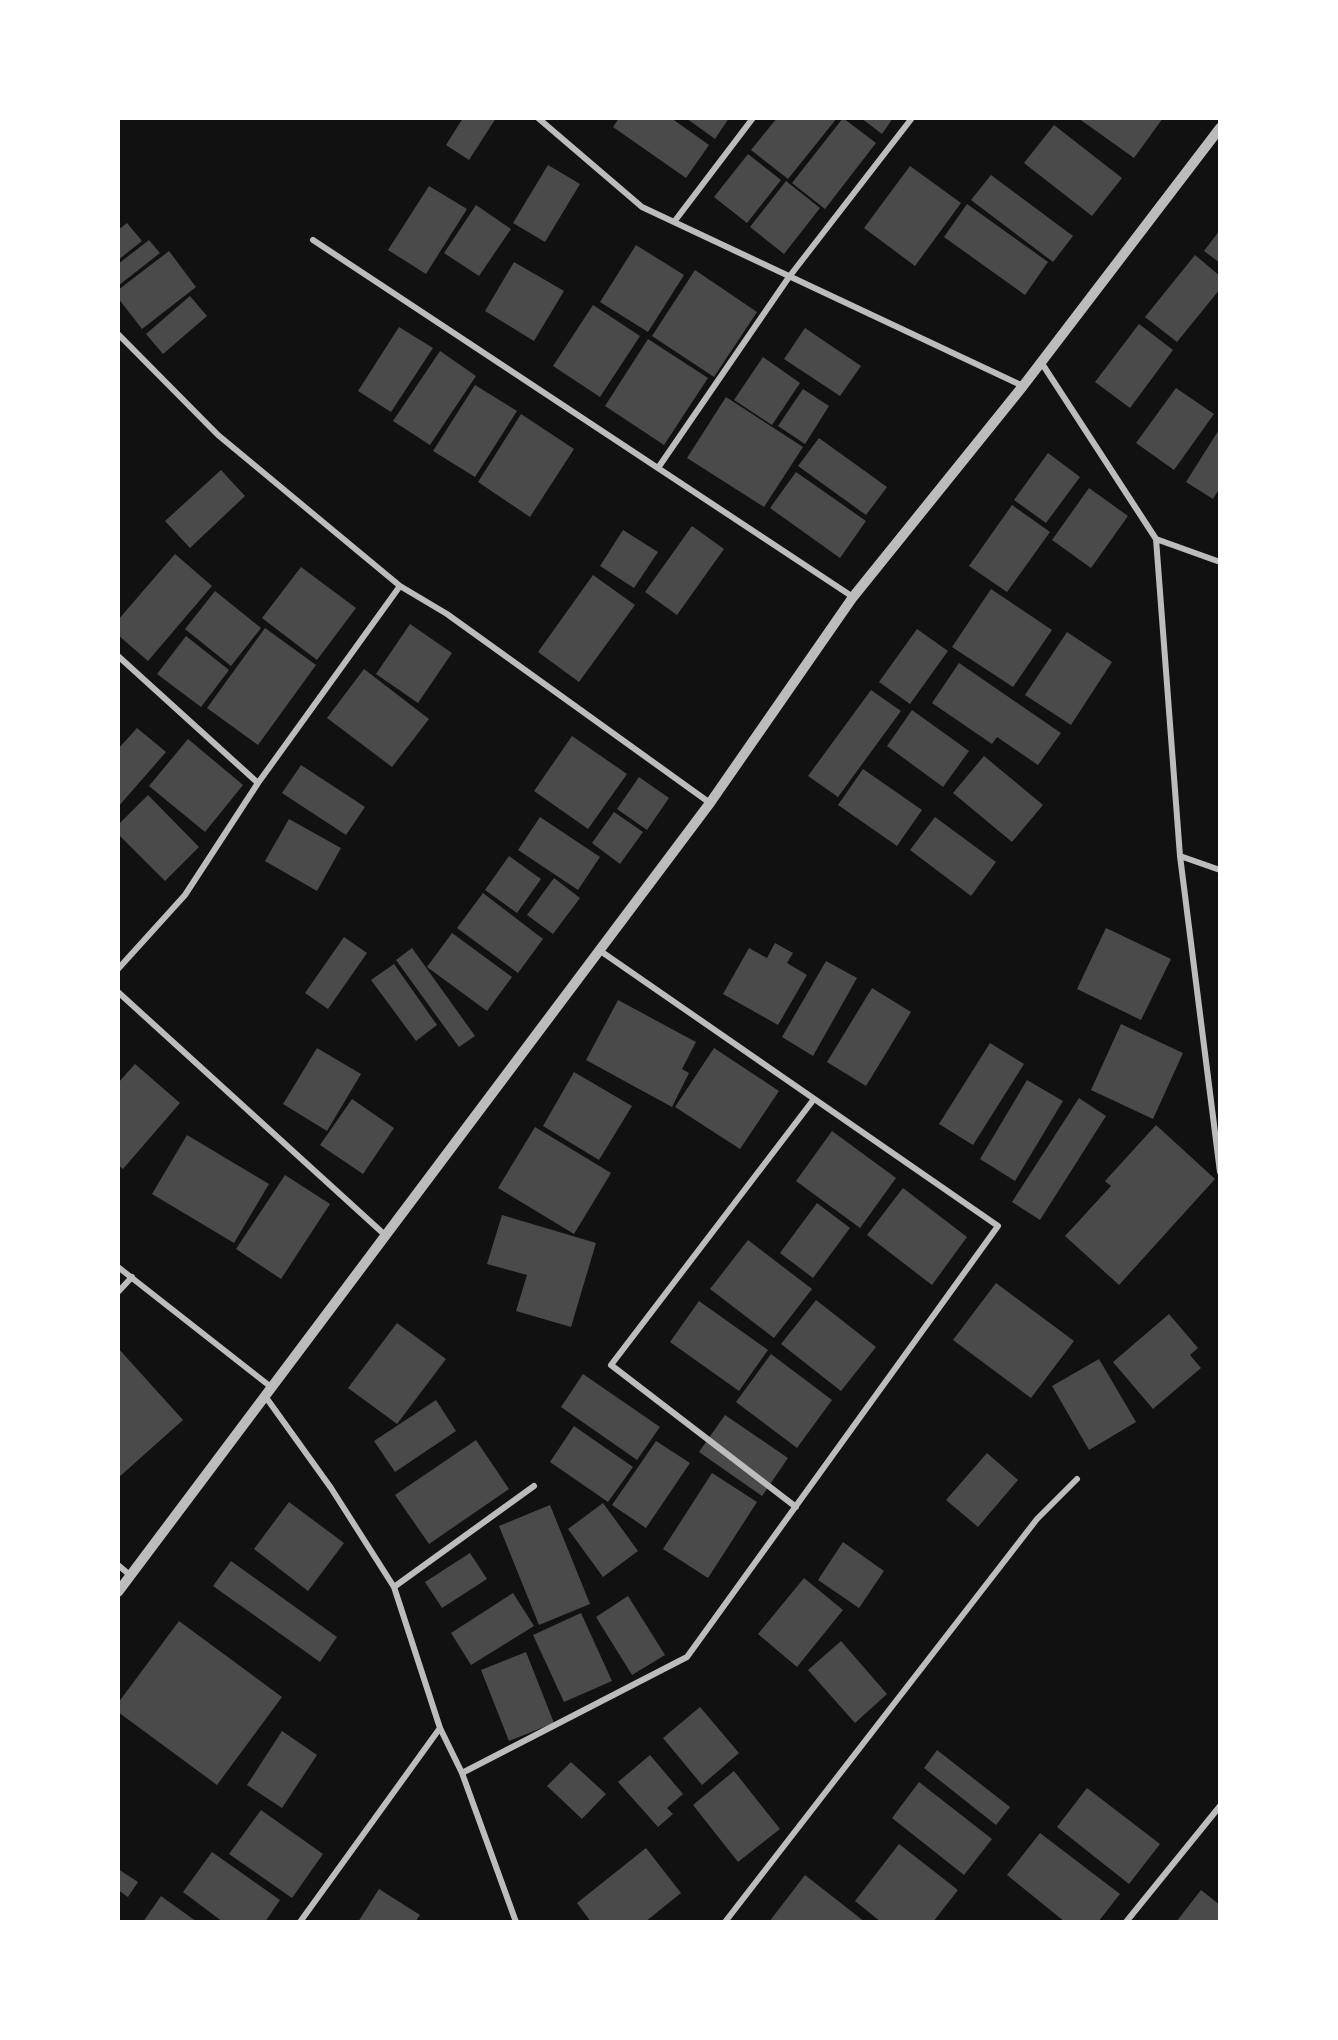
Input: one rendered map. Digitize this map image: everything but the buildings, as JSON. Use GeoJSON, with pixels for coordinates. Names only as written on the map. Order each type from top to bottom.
{"type":"FeatureCollection","features":[{"type":"Feature","properties":{"kind":"street"},"geometry":{"type":"LineString","coordinates":[[538,118],[642,207],[1023,386]]}},
{"type":"Feature","properties":{"kind":"street"},"geometry":{"type":"LineString","coordinates":[[674,222],[753,118]]}},
{"type":"Feature","properties":{"kind":"street"},"geometry":{"type":"LineString","coordinates":[[658,468],[789,277],[912,118]]}},
{"type":"Feature","properties":{"kind":"street"},"geometry":{"type":"LineString","coordinates":[[118,1592],[710,803],[853,597],[1023,386],[1220,128]]}},
{"type":"Feature","properties":{"kind":"street"},"geometry":{"type":"LineString","coordinates":[[313,240],[853,597]]}},
{"type":"Feature","properties":{"kind":"street"},"geometry":{"type":"LineString","coordinates":[[118,334],[218,435],[400,586],[447,614],[710,803]]}},
{"type":"Feature","properties":{"kind":"street"},"geometry":{"type":"LineString","coordinates":[[1041,362],[1156,539],[1180,856],[1220,1172]]}},
{"type":"Feature","properties":{"kind":"street"},"geometry":{"type":"LineString","coordinates":[[1156,539],[1220,562]]}},
{"type":"Feature","properties":{"kind":"street"},"geometry":{"type":"LineString","coordinates":[[118,969],[185,895],[258,783],[400,586]]}},
{"type":"Feature","properties":{"kind":"street"},"geometry":{"type":"LineString","coordinates":[[118,656],[258,783]]}},
{"type":"Feature","properties":{"kind":"street"},"geometry":{"type":"LineString","coordinates":[[1180,856],[1220,870]]}},
{"type":"Feature","properties":{"kind":"street"},"geometry":{"type":"LineString","coordinates":[[462,1773],[687,1657],[998,1226],[599,950]]}},
{"type":"Feature","properties":{"kind":"street"},"geometry":{"type":"LineString","coordinates":[[118,992],[385,1235]]}},
{"type":"Feature","properties":{"kind":"street"},"geometry":{"type":"LineString","coordinates":[[796,1507],[611,1365],[814,1099]]}},
{"type":"Feature","properties":{"kind":"street"},"geometry":{"type":"LineString","coordinates":[[118,1266],[268,1392],[394,1587],[440,1728],[462,1773],[516,1922]]}},
{"type":"Feature","properties":{"kind":"street"},"geometry":{"type":"LineString","coordinates":[[118,1292],[132,1277]]}},
{"type":"Feature","properties":{"kind":"street"},"geometry":{"type":"LineString","coordinates":[[725,1922],[1037,1519],[1077,1479]]}},
{"type":"Feature","properties":{"kind":"street"},"geometry":{"type":"LineString","coordinates":[[394,1587],[534,1486]]}},
{"type":"Feature","properties":{"kind":"street"},"geometry":{"type":"LineString","coordinates":[[118,1565],[131,1576]]}},
{"type":"Feature","properties":{"kind":"street"},"geometry":{"type":"LineString","coordinates":[[300,1922],[440,1728]]}},
{"type":"Feature","properties":{"kind":"street"},"geometry":{"type":"LineString","coordinates":[[1126,1922],[1220,1806]]}}]}
